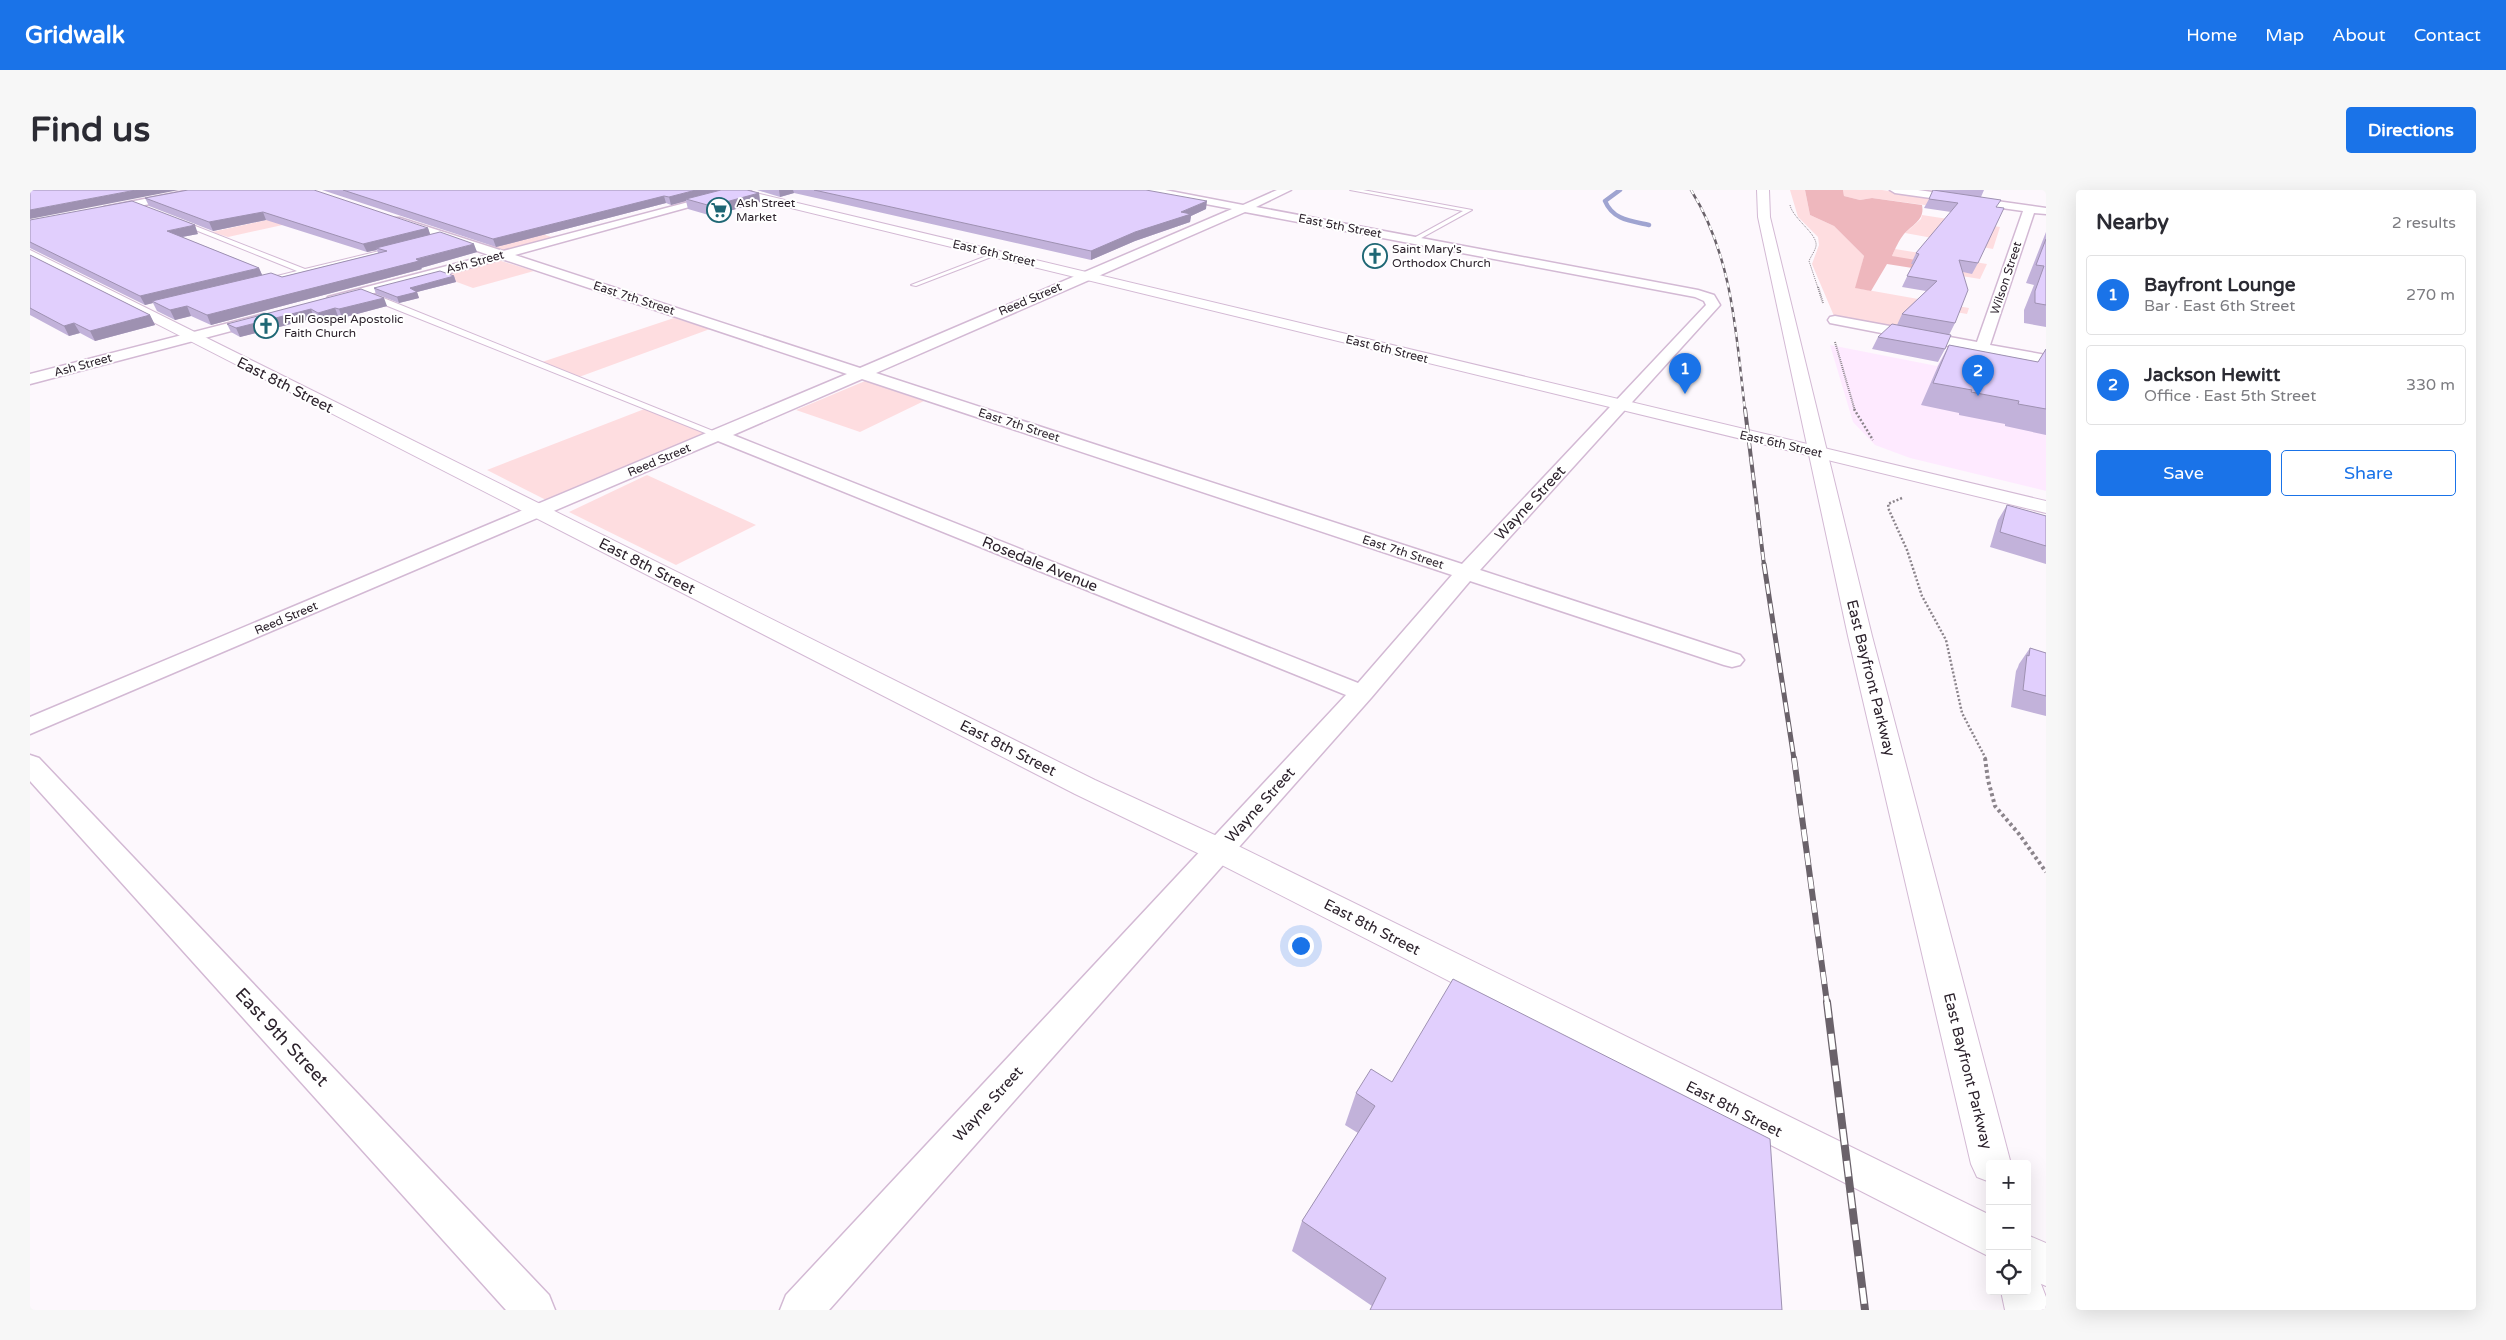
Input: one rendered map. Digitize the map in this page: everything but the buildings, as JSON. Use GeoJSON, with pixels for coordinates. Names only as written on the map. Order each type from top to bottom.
{"type":"FeatureCollection","features":[{"type":"Feature","properties":{"kind":"main road","name":"East Bayfront Parkway"},"geometry":{"type":"LineString","coordinates":[[1763,190],[1764,217],[1860,636],[1991,1160]]}},
{"type":"Feature","properties":{"kind":"main road","name":"East 6th Street"},"geometry":{"type":"LineString","coordinates":[[737,191],[1620,406],[2046,507]]}},
{"type":"Feature","properties":{"kind":"main road","name":"East 8th Street"},"geometry":{"type":"LineString","coordinates":[[30,254],[145,310],[191,337],[1085,787],[1219,850],[1986,1235]]}},
{"type":"Feature","properties":{"kind":"main road"},"geometry":{"type":"LineString","coordinates":[[2031,1258],[2046,1265]]}},
{"type":"Feature","properties":{"kind":"main road"},"geometry":{"type":"LineString","coordinates":[[2024,1295],[2027,1310]]}},
{"type":"Feature","properties":{"kind":"street"},"geometry":{"type":"LineString","coordinates":[[96,211],[206,190]]}},
{"type":"Feature","properties":{"kind":"street","name":"East 5th Street"},"geometry":{"type":"LineString","coordinates":[[1148,190],[1698,294],[1709,298]]}},
{"type":"Feature","properties":{"kind":"street","name":"Reed Street"},"geometry":{"type":"LineString","coordinates":[[30,726],[718,435],[860,372],[1286,190]]}},
{"type":"Feature","properties":{"kind":"street"},"geometry":{"type":"LineString","coordinates":[[1895,190],[2046,211]]}},
{"type":"Feature","properties":{"kind":"street","name":"Ash Street"},"geometry":{"type":"LineString","coordinates":[[323,302],[737,191]]}},
{"type":"Feature","properties":{"kind":"street","name":"Wilson Street"},"geometry":{"type":"LineString","coordinates":[[1982,348],[2030,208]]}},
{"type":"Feature","properties":{"kind":"street","name":"East 7th Street"},"geometry":{"type":"LineString","coordinates":[[380,215],[1732,660]]}},
{"type":"Feature","properties":{"kind":"street","name":"Wayne Street"},"geometry":{"type":"LineString","coordinates":[[802,1310],[1362,693],[1465,573],[1713,305],[1709,298]]}},
{"type":"Feature","properties":{"kind":"street","name":"Ash Street"},"geometry":{"type":"LineString","coordinates":[[30,379],[276,315]]}},
{"type":"Feature","properties":{"kind":"street"},"geometry":{"type":"LineString","coordinates":[[1835,320],[2046,360]]}},
{"type":"Feature","properties":{"kind":"street","name":"Rosedale Avenue"},"geometry":{"type":"LineString","coordinates":[[718,435],[1362,693]]}},
{"type":"Feature","properties":{"kind":"street","name":"East 9th Street"},"geometry":{"type":"LineString","coordinates":[[30,764],[534,1310]]}},
{"type":"Feature","properties":{"kind":"lane"},"geometry":{"type":"LineString","coordinates":[[1353,190],[1469,210],[1414,240]]}},
{"type":"Feature","properties":{"kind":"lane"},"geometry":{"type":"LineString","coordinates":[[134,204],[152,211]]}},
{"type":"Feature","properties":{"kind":"lane"},"geometry":{"type":"LineString","coordinates":[[170,218],[304,271]]}},
{"type":"Feature","properties":{"kind":"lane"},"geometry":{"type":"LineString","coordinates":[[427,241],[446,237]]}},
{"type":"Feature","properties":{"kind":"lane"},"geometry":{"type":"LineString","coordinates":[[256,283],[408,246]]}},
{"type":"Feature","properties":{"kind":"lane"},"geometry":{"type":"LineString","coordinates":[[914,285],[996,254]]}},
{"type":"Feature","properties":{"kind":"lane"},"geometry":{"type":"LineString","coordinates":[[361,292],[718,435]]}},
{"type":"Feature","properties":{"kind":"path"},"geometry":{"type":"LineString","coordinates":[[1888,504],[1922,596],[1946,640],[1962,713],[1987,761],[1988,780],[1995,806],[2019,834],[2046,872]]}},
{"type":"Feature","properties":{"kind":"shaded area"},"geometry":{"type":"Polygon","coordinates":[[[1790,190],[1805,190],[1810,215],[1834,226],[1864,256],[1856,288],[1969,308],[1967,314],[1922,306],[1908,330],[1834,316],[1812,264],[1819,245],[1818,237],[1798,217],[1790,190]]]}},
{"type":"Feature","properties":{"kind":"shaded area"},"geometry":{"type":"Polygon","coordinates":[[[1805,190],[1843,190],[1844,196],[1860,200],[1872,198],[1922,205],[1920,218],[1902,236],[1892,256],[1928,262],[1925,270],[1887,264],[1871,291],[1855,288],[1864,256],[1834,226],[1810,215],[1805,190]]]}},
{"type":"Feature","properties":{"kind":"shaded area"},"geometry":{"type":"Polygon","coordinates":[[[1843,190],[1882,190],[1940,198],[1932,206],[1872,198],[1860,200],[1844,196],[1843,190]]]}},
{"type":"Feature","properties":{"kind":"shaded area"},"geometry":{"type":"Polygon","coordinates":[[[335,205],[351,210],[228,237],[212,232],[335,205]]]}},
{"type":"Feature","properties":{"kind":"shaded area"},"geometry":{"type":"Polygon","coordinates":[[[1922,215],[2000,227],[1993,249],[1905,233],[1921,219],[1922,215]]]}},
{"type":"Feature","properties":{"kind":"shaded area"},"geometry":{"type":"Polygon","coordinates":[[[536,232],[555,238],[506,251],[487,245],[536,232]]]}},
{"type":"Feature","properties":{"kind":"shaded area"},"geometry":{"type":"Polygon","coordinates":[[[1895,249],[1987,264],[1980,279],[1925,270],[1892,256],[1895,249]]]}},
{"type":"Feature","properties":{"kind":"shaded area"},"geometry":{"type":"Polygon","coordinates":[[[498,260],[534,271],[473,288],[438,275],[498,260]]]}},
{"type":"Feature","properties":{"kind":"shaded area"},"geometry":{"type":"Polygon","coordinates":[[[674,318],[710,329],[579,377],[542,362],[674,318]]]}},
{"type":"Feature","properties":{"kind":"shaded area"},"geometry":{"type":"Polygon","coordinates":[[[1830,345],[1937,366],[1949,345],[2046,363],[2046,491],[1910,458],[1875,445],[1853,422],[1830,345]]]}},
{"type":"Feature","properties":{"kind":"shaded area"},"geometry":{"type":"Polygon","coordinates":[[[865,381],[924,401],[860,432],[796,410],[865,381]]]}},
{"type":"Feature","properties":{"kind":"shaded area"},"geometry":{"type":"Polygon","coordinates":[[[647,408],[706,433],[546,500],[487,470],[647,408]]]}},
{"type":"Feature","properties":{"kind":"shaded area"},"geometry":{"type":"Polygon","coordinates":[[[647,475],[756,525],[676,565],[569,512],[647,475]]]}},
{"type":"Feature","properties":{"kind":"waterway"},"geometry":{"type":"LineString","coordinates":[[1620,190],[1605,201],[1608,207],[1623,219],[1649,225]]}},
{"type":"Feature","properties":{"kind":"railway"},"geometry":{"type":"LineString","coordinates":[[1691,190],[1716,242],[1724,269],[1735,325],[1745,411]]}},
{"type":"Feature","properties":{"kind":"railway"},"geometry":{"type":"LineString","coordinates":[[1745,409],[1764,565]]}},
{"type":"Feature","properties":{"kind":"railway"},"geometry":{"type":"LineString","coordinates":[[1764,564],[1794,759]]}},
{"type":"Feature","properties":{"kind":"railway"},"geometry":{"type":"LineString","coordinates":[[1794,758],[1827,1003]]}},
{"type":"Feature","properties":{"kind":"railway"},"geometry":{"type":"LineString","coordinates":[[1827,1002],[1865,1310]]}},
{"type":"Feature","properties":{"kind":"place","name":"Ash Street Market"},"geometry":{"type":"Point","coordinates":[719,210]}},
{"type":"Feature","properties":{"kind":"place","name":"Saint Mary's Orthodox Church"},"geometry":{"type":"Point","coordinates":[1375,256]}},
{"type":"Feature","properties":{"kind":"place","name":"Full Gospel Apostolic Faith Church"},"geometry":{"type":"Point","coordinates":[266,326]}},
{"type":"Feature","properties":{"kind":"place","name":"Bayfront Lounge"},"geometry":{"type":"Point","coordinates":[1685,394]}},
{"type":"Feature","properties":{"kind":"place","name":"Jackson Hewitt"},"geometry":{"type":"Point","coordinates":[1978,396]}}]}
